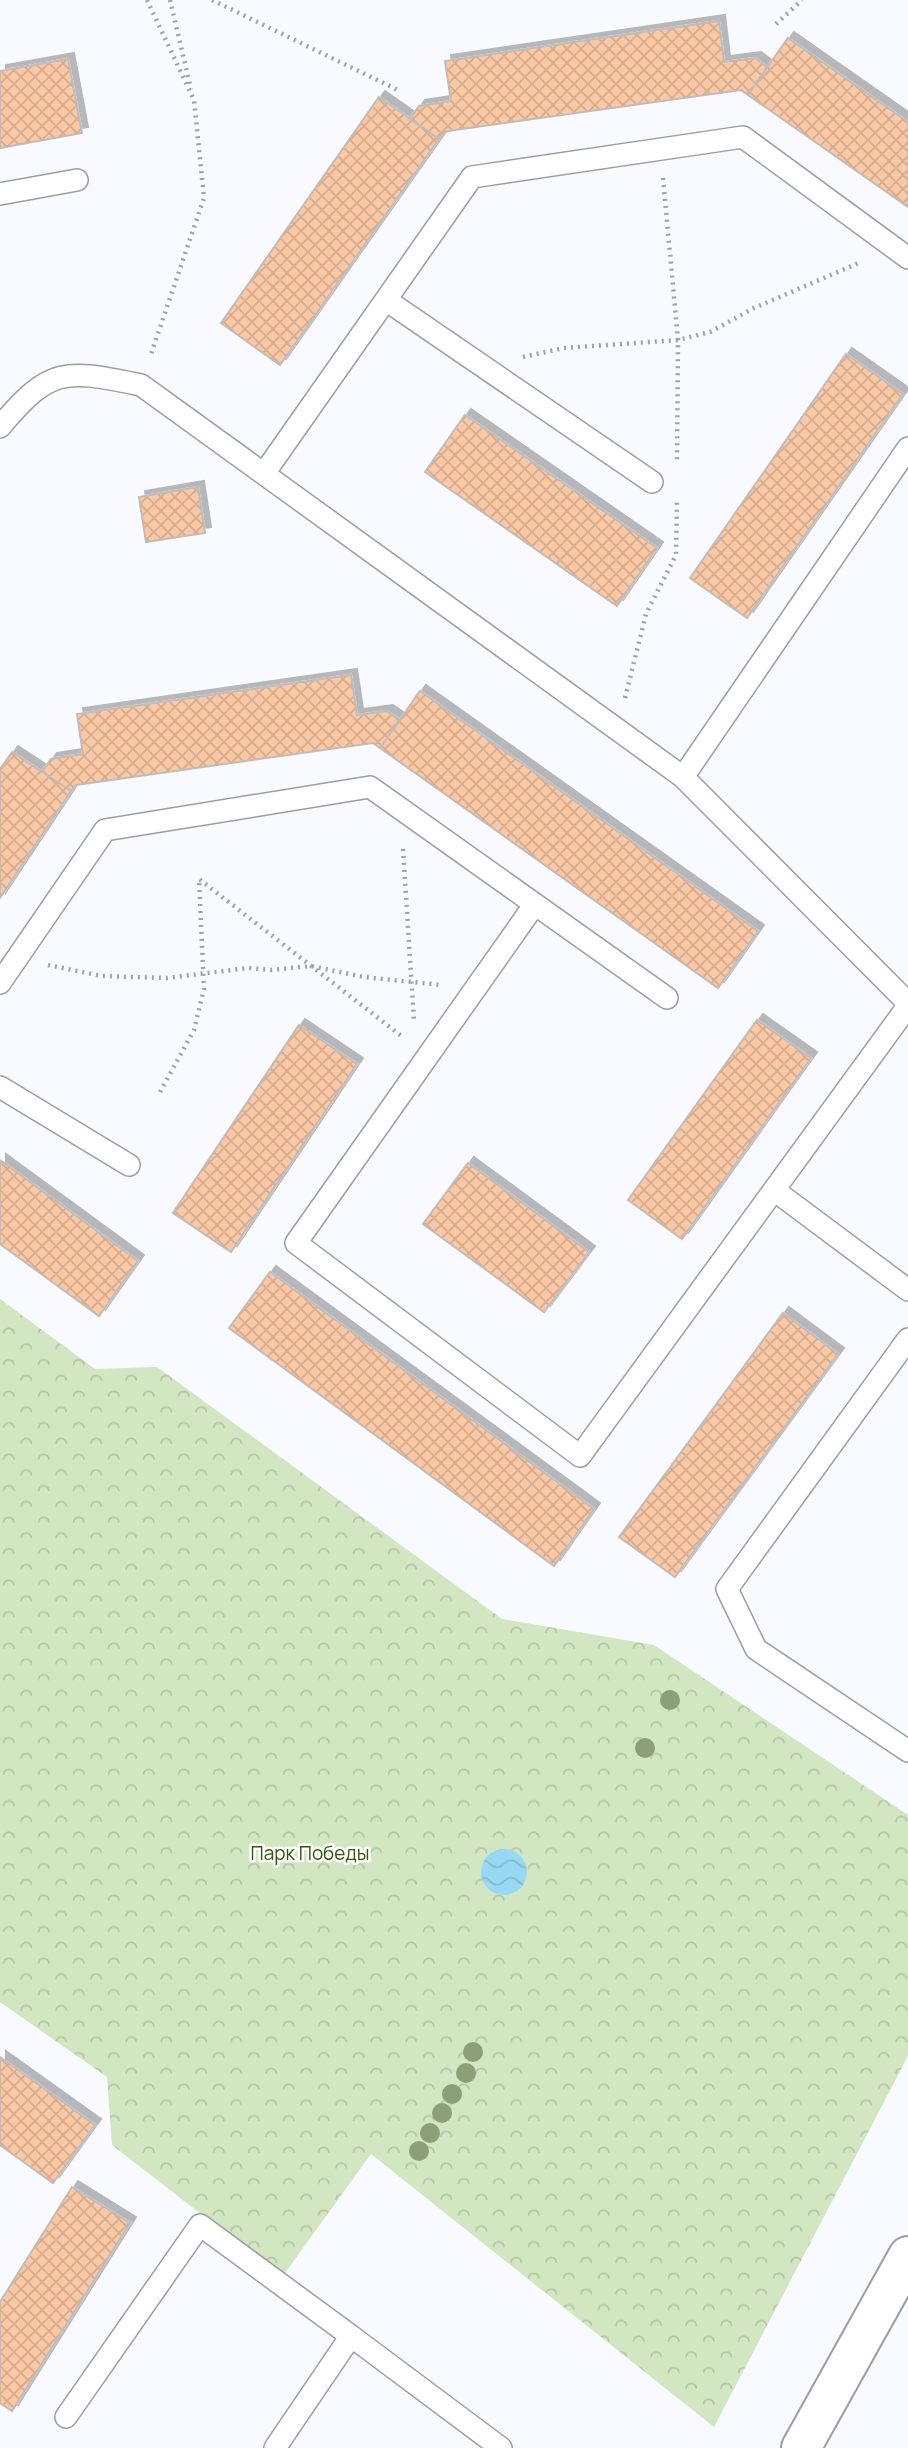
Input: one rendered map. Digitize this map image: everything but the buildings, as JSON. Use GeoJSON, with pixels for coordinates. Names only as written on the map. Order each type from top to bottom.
{"type":"FeatureCollection","features":[{"type":"Feature","properties":{"kind":"street"},"geometry":{"type":"LineString","coordinates":[[801,2448],[908,2256]]}},
{"type":"Feature","properties":{"kind":"lane"},"geometry":{"type":"LineString","coordinates":[[265,472],[472,177],[743,137],[902,253]]}},
{"type":"Feature","properties":{"kind":"lane"},"geometry":{"type":"LineString","coordinates":[[0,194],[77,180]]}},
{"type":"Feature","properties":{"kind":"lane"},"geometry":{"type":"LineString","coordinates":[[386,300],[652,482]]}},
{"type":"Feature","properties":{"kind":"lane"},"geometry":{"type":"LineString","coordinates":[[0,427],[19,404],[47,381],[84,374],[141,385],[265,472],[682,777],[908,1004],[580,1456],[296,1243],[535,904]]}},
{"type":"Feature","properties":{"kind":"lane"},"geometry":{"type":"LineString","coordinates":[[682,777],[908,448]]}},
{"type":"Feature","properties":{"kind":"lane"},"geometry":{"type":"LineString","coordinates":[[0,983],[105,830],[370,787],[667,999]]}},
{"type":"Feature","properties":{"kind":"lane"},"geometry":{"type":"LineString","coordinates":[[0,1087],[129,1165]]}},
{"type":"Feature","properties":{"kind":"lane"},"geometry":{"type":"LineString","coordinates":[[774,1191],[908,1290]]}},
{"type":"Feature","properties":{"kind":"lane"},"geometry":{"type":"LineString","coordinates":[[908,1339],[727,1589],[756,1649],[908,1751]]}},
{"type":"Feature","properties":{"kind":"lane"},"geometry":{"type":"LineString","coordinates":[[66,2417],[200,2225],[495,2446]]}},
{"type":"Feature","properties":{"kind":"lane"},"geometry":{"type":"LineString","coordinates":[[275,2448],[351,2336]]}},
{"type":"Feature","properties":{"kind":"path"},"geometry":{"type":"LineString","coordinates":[[147,0],[194,100]]}},
{"type":"Feature","properties":{"kind":"path"},"geometry":{"type":"LineString","coordinates":[[141,385],[204,198],[194,100],[170,0]]}},
{"type":"Feature","properties":{"kind":"path"},"geometry":{"type":"LineString","coordinates":[[212,0],[400,91]]}},
{"type":"Feature","properties":{"kind":"path"},"geometry":{"type":"LineString","coordinates":[[776,24],[802,0]]}},
{"type":"Feature","properties":{"kind":"path"},"geometry":{"type":"LineString","coordinates":[[660,150],[678,340],[677,474]]}},
{"type":"Feature","properties":{"kind":"path"},"geometry":{"type":"LineString","coordinates":[[481,365],[564,348],[678,340],[710,332],[754,308],[902,253]]}},
{"type":"Feature","properties":{"kind":"path"},"geometry":{"type":"LineString","coordinates":[[617,730],[646,614],[676,555],[677,488]]}},
{"type":"Feature","properties":{"kind":"path"},"geometry":{"type":"LineString","coordinates":[[395,841],[403,848],[414,1033]]}},
{"type":"Feature","properties":{"kind":"path"},"geometry":{"type":"LineString","coordinates":[[160,1092],[194,1030],[204,989],[199,878],[405,1039]]}},
{"type":"Feature","properties":{"kind":"path"},"geometry":{"type":"LineString","coordinates":[[16,958],[102,976],[167,978],[248,968],[272,971],[311,966],[364,977],[411,979],[474,990]]}},
{"type":"Feature","properties":{"kind":"green space","name":"Парк Победы"},"geometry":{"type":"Polygon","coordinates":[[[0,1299],[95,1369],[157,1367],[502,1619],[654,1645],[908,1815],[908,2056],[714,2427],[371,2154],[282,2277],[112,2145],[107,2077],[0,2002],[0,1299]]]}},
{"type":"Feature","properties":{"kind":"water"},"geometry":{"type":"Polygon","coordinates":[[[504,1849],[520,1856],[527,1872],[520,1888],[504,1895],[488,1888],[481,1872],[488,1856],[504,1849]]]}}]}
